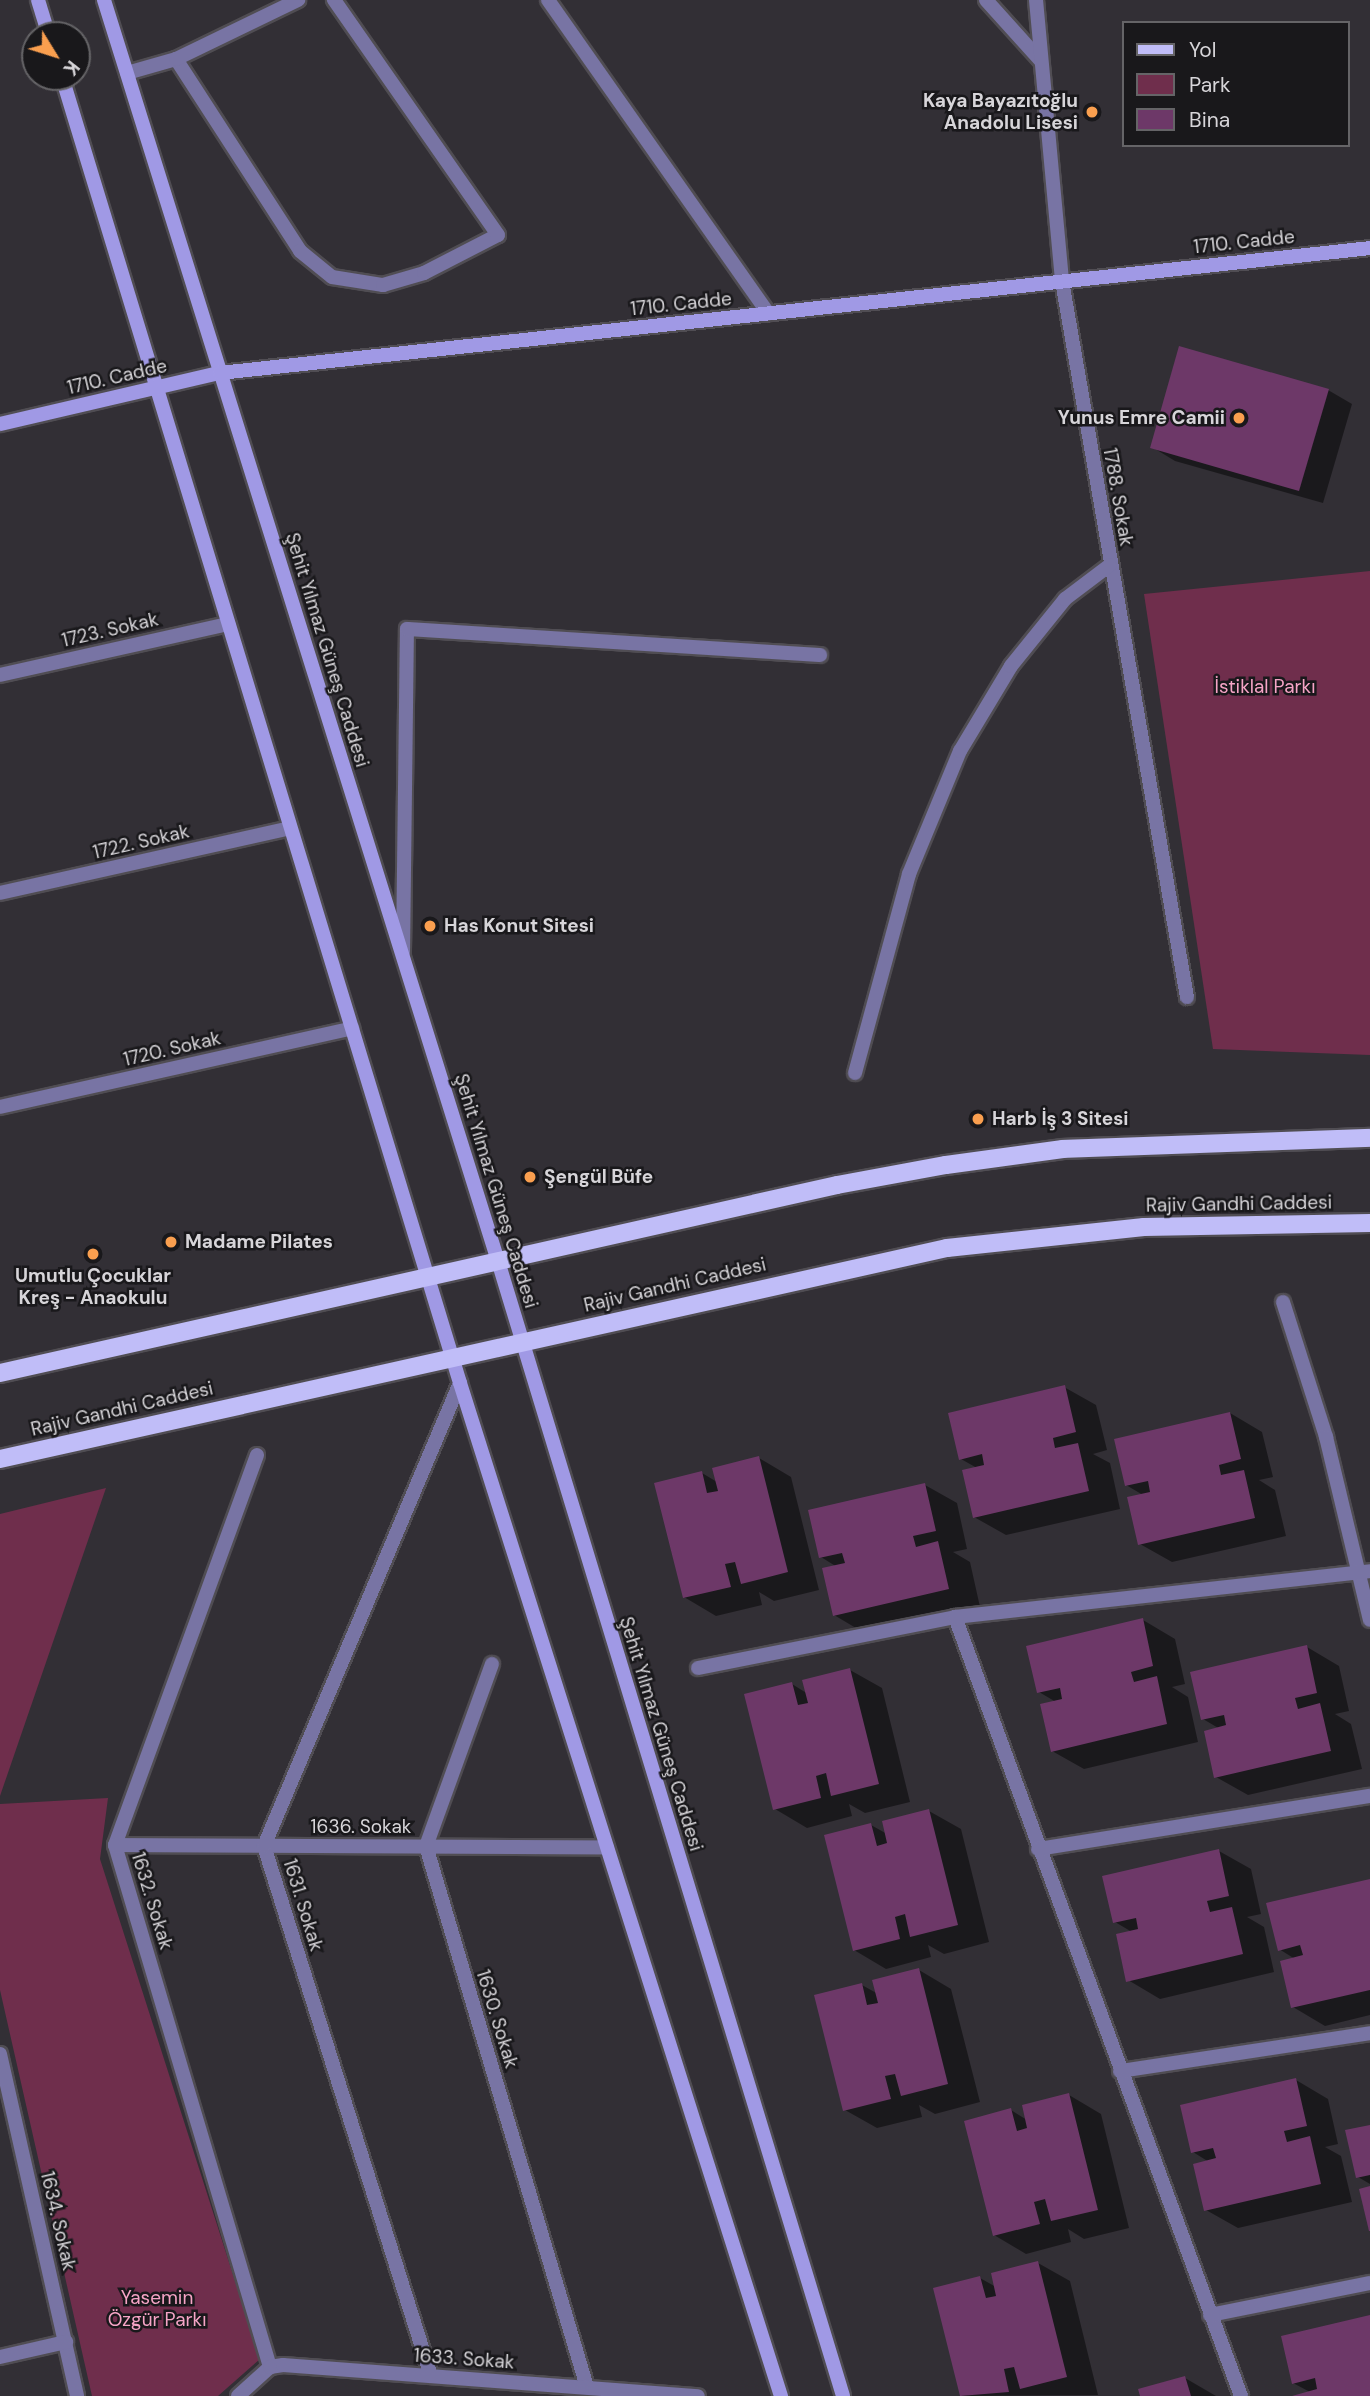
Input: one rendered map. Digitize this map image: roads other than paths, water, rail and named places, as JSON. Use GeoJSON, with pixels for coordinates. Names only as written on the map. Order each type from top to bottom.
{"type":"FeatureCollection","features":[{"type":"Feature","properties":{"kind":"main road"},"geometry":{"type":"LineString","coordinates":[[38,0],[45,21]]}},
{"type":"Feature","properties":{"kind":"main road","name":"Şehit Yılmaz Güneş Caddesi"},"geometry":{"type":"LineString","coordinates":[[104,0],[523,1341],[843,2396]]}},
{"type":"Feature","properties":{"kind":"main road"},"geometry":{"type":"LineString","coordinates":[[66,91],[460,1383],[781,2396]]}},
{"type":"Feature","properties":{"kind":"main road","name":"1710. Cadde"},"geometry":{"type":"LineString","coordinates":[[0,424],[220,373],[1370,248]]}},
{"type":"Feature","properties":{"kind":"main road"},"geometry":{"type":"LineString","coordinates":[[0,1373],[837,1185],[959,1163],[1063,1149],[1370,1138]]}},
{"type":"Feature","properties":{"kind":"main road","name":"Rajiv Gandhi Caddesi"},"geometry":{"type":"LineString","coordinates":[[0,1458],[947,1248],[1144,1227],[1370,1223]]}},
{"type":"Feature","properties":{"kind":"street"},"geometry":{"type":"LineString","coordinates":[[127,73],[176,59],[298,0]]}},
{"type":"Feature","properties":{"kind":"street"},"geometry":{"type":"LineString","coordinates":[[176,59],[300,251],[332,277],[383,285],[424,273],[498,235],[334,0]]}},
{"type":"Feature","properties":{"kind":"street"},"geometry":{"type":"LineString","coordinates":[[548,0],[768,313]]}},
{"type":"Feature","properties":{"kind":"street"},"geometry":{"type":"LineString","coordinates":[[986,0],[1041,61]]}},
{"type":"Feature","properties":{"kind":"street","name":"1788. Sokak"},"geometry":{"type":"LineString","coordinates":[[1036,0],[1062,281],[1187,997]]}},
{"type":"Feature","properties":{"kind":"street"},"geometry":{"type":"LineString","coordinates":[[855,1073],[909,874],[960,751],[1011,666],[1065,599],[1110,565]]}},
{"type":"Feature","properties":{"kind":"street","name":"1723. Sokak"},"geometry":{"type":"LineString","coordinates":[[0,674],[228,624]]}},
{"type":"Feature","properties":{"kind":"street"},"geometry":{"type":"LineString","coordinates":[[403,955],[407,629],[820,655]]}},
{"type":"Feature","properties":{"kind":"street","name":"1722. Sokak"},"geometry":{"type":"LineString","coordinates":[[0,893],[290,828]]}},
{"type":"Feature","properties":{"kind":"street","name":"1720. Sokak"},"geometry":{"type":"LineString","coordinates":[[0,1107],[352,1028]]}},
{"type":"Feature","properties":{"kind":"street"},"geometry":{"type":"LineString","coordinates":[[1283,1302],[1363,1570],[1370,1620]]}},
{"type":"Feature","properties":{"kind":"street","name":"1631. Sokak"},"geometry":{"type":"LineString","coordinates":[[431,2376],[264,1846],[460,1383]]}},
{"type":"Feature","properties":{"kind":"street","name":"1632. Sokak"},"geometry":{"type":"LineString","coordinates":[[257,1455],[115,1845],[270,2367]]}},
{"type":"Feature","properties":{"kind":"street"},"geometry":{"type":"LineString","coordinates":[[698,1668],[955,1617],[1363,1570]]}},
{"type":"Feature","properties":{"kind":"street"},"geometry":{"type":"LineString","coordinates":[[955,1617],[1241,2396]]}},
{"type":"Feature","properties":{"kind":"street"},"geometry":{"type":"LineString","coordinates":[[426,1846],[492,1664]]}},
{"type":"Feature","properties":{"kind":"street"},"geometry":{"type":"LineString","coordinates":[[1038,1849],[1370,1796]]}},
{"type":"Feature","properties":{"kind":"street","name":"1636. Sokak"},"geometry":{"type":"LineString","coordinates":[[115,1845],[607,1848]]}},
{"type":"Feature","properties":{"kind":"street","name":"1630. Sokak"},"geometry":{"type":"LineString","coordinates":[[426,1846],[587,2388]]}},
{"type":"Feature","properties":{"kind":"street"},"geometry":{"type":"LineString","coordinates":[[1120,2071],[1370,2033]]}},
{"type":"Feature","properties":{"kind":"street","name":"1634. Sokak"},"geometry":{"type":"LineString","coordinates":[[0,2054],[77,2396]]}},
{"type":"Feature","properties":{"kind":"street"},"geometry":{"type":"LineString","coordinates":[[1210,2315],[1370,2283]]}},
{"type":"Feature","properties":{"kind":"street"},"geometry":{"type":"LineString","coordinates":[[0,2357],[65,2342]]}},
{"type":"Feature","properties":{"kind":"street"},"geometry":{"type":"LineString","coordinates":[[238,2396],[270,2367]]}},
{"type":"Feature","properties":{"kind":"street","name":"1633. Sokak"},"geometry":{"type":"LineString","coordinates":[[270,2367],[698,2396]]}},
{"type":"Feature","properties":{"kind":"place","name":"Kaya Bayazıtoğlu Anadolu Lisesi"},"geometry":{"type":"Point","coordinates":[1092,112]}},
{"type":"Feature","properties":{"kind":"place","name":"Yunus Emre Camii"},"geometry":{"type":"Point","coordinates":[1239,418]}},
{"type":"Feature","properties":{"kind":"place","name":"Has Konut Sitesi"},"geometry":{"type":"Point","coordinates":[430,926]}},
{"type":"Feature","properties":{"kind":"place","name":"Harb İş 3 Sitesi"},"geometry":{"type":"Point","coordinates":[978,1119]}},
{"type":"Feature","properties":{"kind":"place","name":"Şengül Büfe"},"geometry":{"type":"Point","coordinates":[530,1177]}},
{"type":"Feature","properties":{"kind":"place","name":"Madame Pilates"},"geometry":{"type":"Point","coordinates":[171,1242]}},
{"type":"Feature","properties":{"kind":"place","name":"Umutlu Çocuklar Kreş - Anaokulu"},"geometry":{"type":"Point","coordinates":[93,1254]}},
{"type":"Feature","properties":{"kind":"park label","name":"İstiklal Parkı"},"geometry":{"type":"Point","coordinates":[1265,687]}},
{"type":"Feature","properties":{"kind":"park label","name":"Yasemin Özgür Parkı"},"geometry":{"type":"Point","coordinates":[157,2309]}}]}
